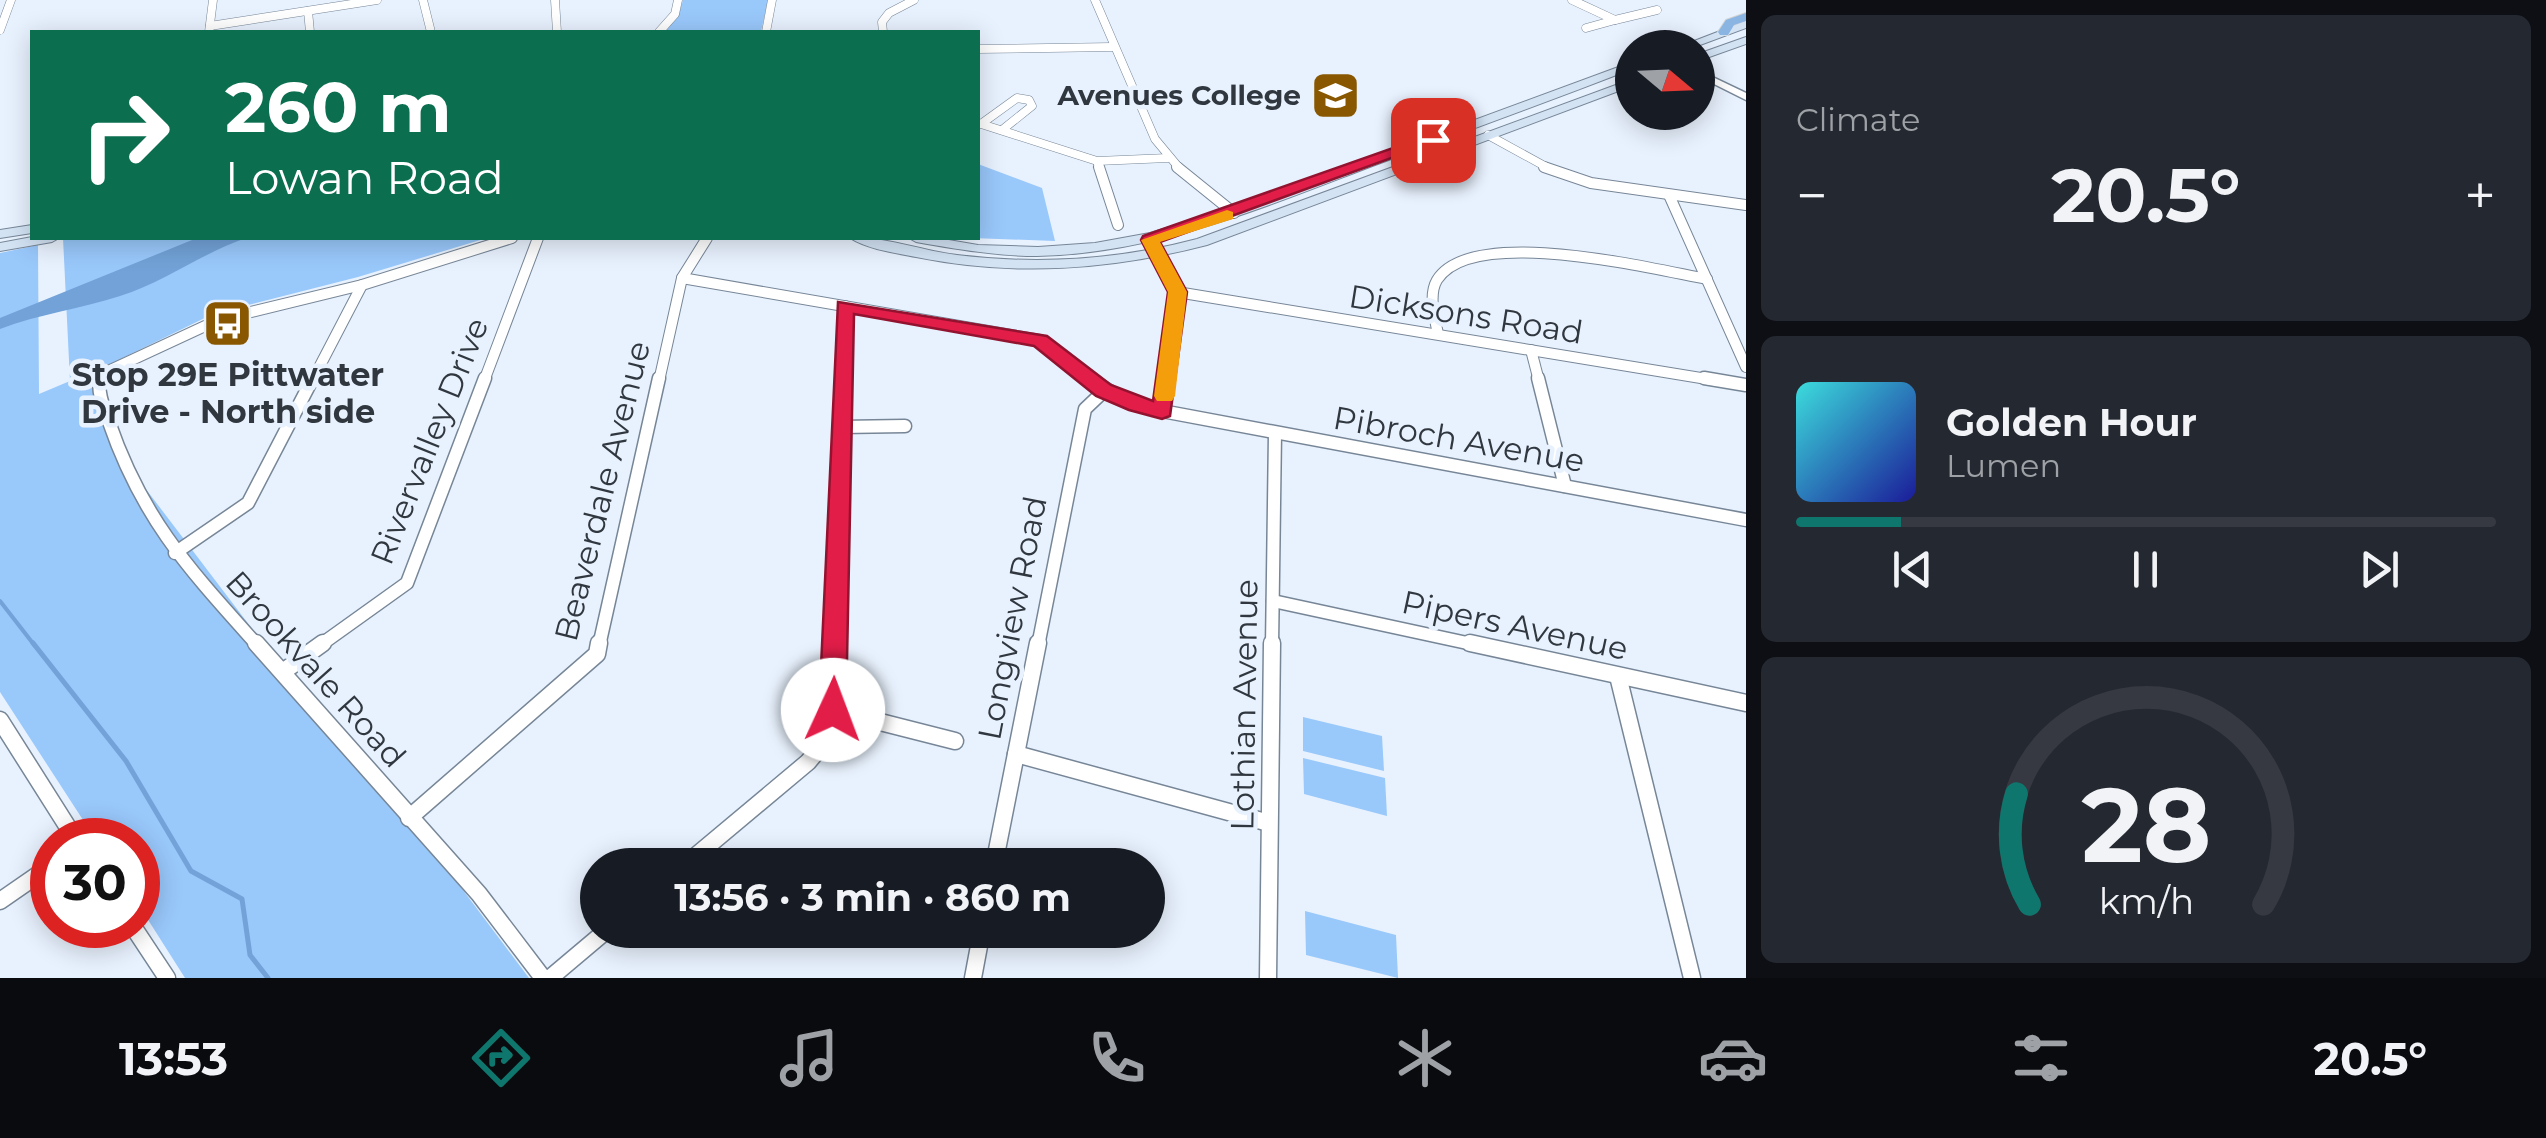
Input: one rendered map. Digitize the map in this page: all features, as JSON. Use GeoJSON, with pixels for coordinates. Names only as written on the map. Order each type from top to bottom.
{"type":"FeatureCollection","features":[{"type":"Feature","properties":{"kind":"highway"},"geometry":{"type":"LineString","coordinates":[[1724,32],[1730,23],[1746,21]]}},
{"type":"Feature","properties":{"kind":"main road"},"geometry":{"type":"LineString","coordinates":[[1715,35],[1724,32]]}},
{"type":"Feature","properties":{"kind":"main road"},"geometry":{"type":"LineString","coordinates":[[1715,52],[1746,40]]}},
{"type":"Feature","properties":{"kind":"main road"},"geometry":{"type":"LineString","coordinates":[[928,240],[1035,251],[1150,240],[1234,213],[1615,71]]}},
{"type":"Feature","properties":{"kind":"main road"},"geometry":{"type":"LineString","coordinates":[[865,240],[934,257],[1017,265],[1098,263],[1159,254],[1245,226],[1615,88]]}},
{"type":"Feature","properties":{"kind":"main road"},"geometry":{"type":"LineString","coordinates":[[1410,148],[1427,159]]}},
{"type":"Feature","properties":{"kind":"main road"},"geometry":{"type":"LineString","coordinates":[[1234,213],[1245,226]]}},
{"type":"Feature","properties":{"kind":"main road"},"geometry":{"type":"LineString","coordinates":[[0,234],[29,233]]}},
{"type":"Feature","properties":{"kind":"main road"},"geometry":{"type":"LineString","coordinates":[[0,247],[29,233]]}},
{"type":"Feature","properties":{"kind":"street"},"geometry":{"type":"LineString","coordinates":[[0,30],[12,0]]}},
{"type":"Feature","properties":{"kind":"street"},"geometry":{"type":"LineString","coordinates":[[213,0],[209,29],[341,3],[376,0]]}},
{"type":"Feature","properties":{"kind":"street"},"geometry":{"type":"LineString","coordinates":[[423,0],[430,30]]}},
{"type":"Feature","properties":{"kind":"street"},"geometry":{"type":"LineString","coordinates":[[555,0],[557,30]]}},
{"type":"Feature","properties":{"kind":"street"},"geometry":{"type":"LineString","coordinates":[[661,30],[675,14],[678,0]]}},
{"type":"Feature","properties":{"kind":"street"},"geometry":{"type":"LineString","coordinates":[[766,30],[772,0]]}},
{"type":"Feature","properties":{"kind":"street"},"geometry":{"type":"LineString","coordinates":[[884,30],[882,22],[889,12],[914,0]]}},
{"type":"Feature","properties":{"kind":"street"},"geometry":{"type":"LineString","coordinates":[[1096,0],[1112,47],[1155,139],[1168,158],[1234,213]]}},
{"type":"Feature","properties":{"kind":"street"},"geometry":{"type":"LineString","coordinates":[[1572,0],[1615,20]]}},
{"type":"Feature","properties":{"kind":"street"},"geometry":{"type":"LineString","coordinates":[[308,10],[310,30]]}},
{"type":"Feature","properties":{"kind":"street"},"geometry":{"type":"LineString","coordinates":[[1586,28],[1657,10]]}},
{"type":"Feature","properties":{"kind":"street"},"geometry":{"type":"LineString","coordinates":[[980,49],[1112,47]]}},
{"type":"Feature","properties":{"kind":"street"},"geometry":{"type":"LineString","coordinates":[[1715,83],[1746,98]]}},
{"type":"Feature","properties":{"kind":"street"},"geometry":{"type":"LineString","coordinates":[[980,123],[1016,98],[1029,100],[1032,106],[1002,130]]}},
{"type":"Feature","properties":{"kind":"street"},"geometry":{"type":"LineString","coordinates":[[980,123],[1097,160],[1168,158]]}},
{"type":"Feature","properties":{"kind":"street"},"geometry":{"type":"LineString","coordinates":[[1488,135],[1560,173],[1606,186],[1746,205]]}},
{"type":"Feature","properties":{"kind":"street"},"geometry":{"type":"LineString","coordinates":[[1097,160],[1118,225]]}},
{"type":"Feature","properties":{"kind":"street"},"geometry":{"type":"LineString","coordinates":[[1669,195],[1746,366]]}},
{"type":"Feature","properties":{"kind":"street"},"geometry":{"type":"LineString","coordinates":[[175,552],[248,503],[362,285],[506,240]]}},
{"type":"Feature","properties":{"kind":"street","name":"Rivervalley Drive"},"geometry":{"type":"LineString","coordinates":[[284,672],[407,583],[537,240]]}},
{"type":"Feature","properties":{"kind":"street"},"geometry":{"type":"LineString","coordinates":[[682,278],[707,240]]}},
{"type":"Feature","properties":{"kind":"street"},"geometry":{"type":"LineString","coordinates":[[1150,240],[1178,292],[1162,411]]}},
{"type":"Feature","properties":{"kind":"street"},"geometry":{"type":"LineString","coordinates":[[1438,334],[1433,300],[1437,280],[1451,265],[1470,256],[1523,252],[1706,279]]}},
{"type":"Feature","properties":{"kind":"street","name":"Pibroch Avenue"},"geometry":{"type":"LineString","coordinates":[[682,278],[1040,340],[1104,390],[1162,411],[1746,520]]}},
{"type":"Feature","properties":{"kind":"street","name":"Beaverdale Avenue"},"geometry":{"type":"LineString","coordinates":[[409,818],[596,654],[682,278]]}},
{"type":"Feature","properties":{"kind":"street","name":"Brookvale Road"},"geometry":{"type":"LineString","coordinates":[[362,285],[218,320],[106,372],[98,379],[98,387],[116,450],[144,509],[175,552],[479,894],[547,978]]}},
{"type":"Feature","properties":{"kind":"street","name":"Dicksons Road"},"geometry":{"type":"LineString","coordinates":[[1178,292],[1746,385]]}},
{"type":"Feature","properties":{"kind":"street"},"geometry":{"type":"LineString","coordinates":[[705,848],[808,762],[830,736],[845,306]]}},
{"type":"Feature","properties":{"kind":"street"},"geometry":{"type":"LineString","coordinates":[[1531,350],[1564,486]]}},
{"type":"Feature","properties":{"kind":"street","name":"Longview Road"},"geometry":{"type":"LineString","coordinates":[[997,848],[1085,410],[1104,390]]}},
{"type":"Feature","properties":{"kind":"street"},"geometry":{"type":"LineString","coordinates":[[841,426],[905,426]]}},
{"type":"Feature","properties":{"kind":"street","name":"Lothian Avenue"},"geometry":{"type":"LineString","coordinates":[[1268,978],[1275,433]]}},
{"type":"Feature","properties":{"kind":"street","name":"Pipers Avenue"},"geometry":{"type":"LineString","coordinates":[[1273,601],[1746,703]]}},
{"type":"Feature","properties":{"kind":"street"},"geometry":{"type":"LineString","coordinates":[[1618,676],[1692,978]]}},
{"type":"Feature","properties":{"kind":"street"},"geometry":{"type":"LineString","coordinates":[[833,710],[955,741]]}},
{"type":"Feature","properties":{"kind":"street"},"geometry":{"type":"LineString","coordinates":[[0,720],[62,818]]}},
{"type":"Feature","properties":{"kind":"street"},"geometry":{"type":"LineString","coordinates":[[1016,754],[1269,822]]}},
{"type":"Feature","properties":{"kind":"street"},"geometry":{"type":"LineString","coordinates":[[0,902],[30,880]]}},
{"type":"Feature","properties":{"kind":"street"},"geometry":{"type":"LineString","coordinates":[[147,948],[166,978]]}},
{"type":"Feature","properties":{"kind":"street"},"geometry":{"type":"LineString","coordinates":[[547,978],[585,948]]}},
{"type":"Feature","properties":{"kind":"street"},"geometry":{"type":"LineString","coordinates":[[973,978],[979,948]]}},
{"type":"Feature","properties":{"kind":"shaded area"},"geometry":{"type":"Polygon","coordinates":[[[683,0],[768,0],[761,30],[665,30],[679,14],[683,0]]]}},
{"type":"Feature","properties":{"kind":"shaded area"},"geometry":{"type":"Polygon","coordinates":[[[980,165],[1042,188],[1055,241],[980,238],[980,165]]]}},
{"type":"Feature","properties":{"kind":"shaded area"},"geometry":{"type":"Polygon","coordinates":[[[63,240],[480,240],[358,277],[213,314],[100,369],[117,451],[284,671],[409,818],[529,978],[185,978],[160,939],[160,818],[82,818],[0,692],[0,253],[38,245],[39,394],[70,381],[63,240]]]}},
{"type":"Feature","properties":{"kind":"shaded area"},"geometry":{"type":"Polygon","coordinates":[[[192,240],[241,240],[137,290],[105,301],[0,329],[0,318],[192,240]]]}},
{"type":"Feature","properties":{"kind":"shaded area"},"geometry":{"type":"Polygon","coordinates":[[[1303,717],[1382,736],[1384,771],[1303,751],[1303,717]]]}},
{"type":"Feature","properties":{"kind":"shaded area"},"geometry":{"type":"Polygon","coordinates":[[[1303,758],[1385,778],[1387,816],[1304,794],[1303,758]]]}},
{"type":"Feature","properties":{"kind":"shaded area"},"geometry":{"type":"Polygon","coordinates":[[[1305,911],[1396,935],[1398,978],[1306,955],[1305,911]]]}},
{"type":"Feature","properties":{"kind":"waterway"},"geometry":{"type":"LineString","coordinates":[[0,601],[35,646]]}},
{"type":"Feature","properties":{"kind":"waterway"},"geometry":{"type":"LineString","coordinates":[[33,643],[126,761],[191,871],[242,899],[250,955],[268,978]]}},
{"type":"Feature","properties":{"kind":"slow traffic"},"geometry":{"type":"LineString","coordinates":[[1164,396],[1178,292],[1150,240],[1227,215]]}},
{"type":"Feature","properties":{"kind":"place","name":"Avenues College"},"geometry":{"type":"Point","coordinates":[1336,95]}},
{"type":"Feature","properties":{"kind":"place","name":"Stop 29E Pittwater Drive - North side"},"geometry":{"type":"Point","coordinates":[228,324]}},
{"type":"Feature","properties":{"kind":"route"},"geometry":{"type":"LineString","coordinates":[[833,710],[845,306],[1040,340],[1104,390],[1162,411],[1178,292],[1150,240],[1433,140]]}}]}
